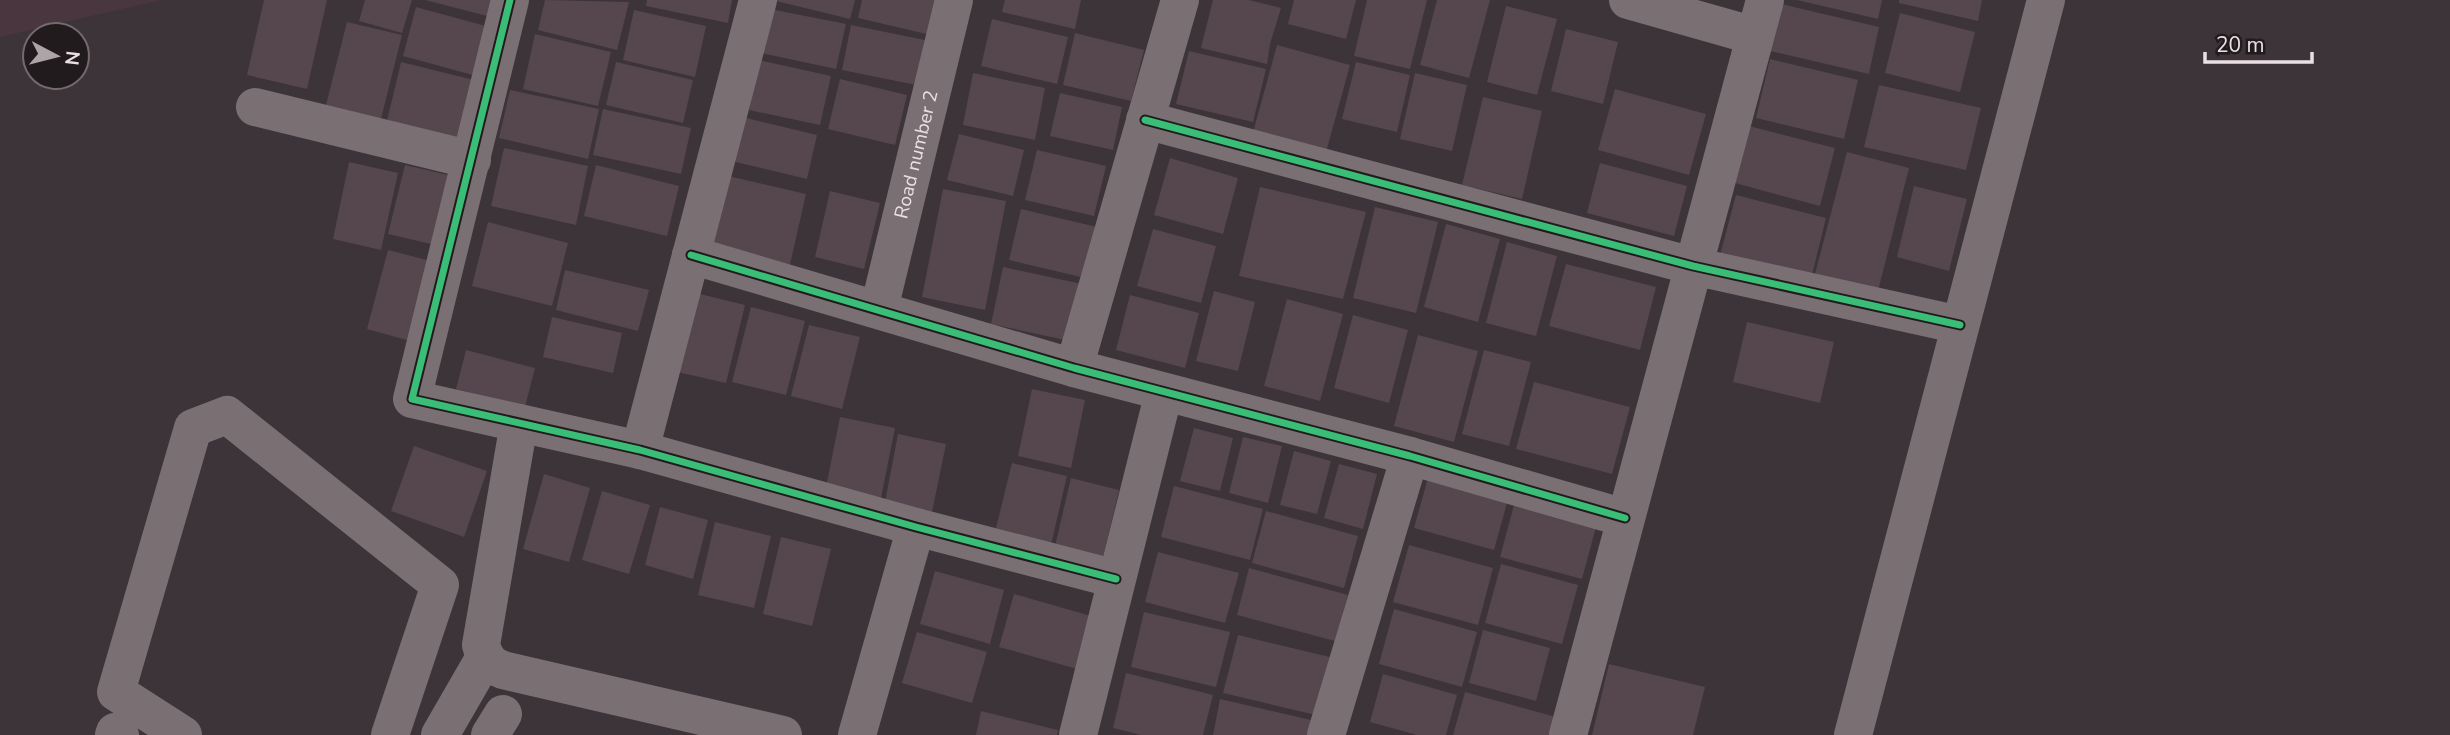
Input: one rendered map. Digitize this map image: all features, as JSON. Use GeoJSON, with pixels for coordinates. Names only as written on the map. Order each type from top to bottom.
{"type":"FeatureCollection","features":[{"type":"Feature","properties":{"kind":"street"},"geometry":{"type":"LineString","coordinates":[[510,0],[412,399],[640,450],[916,527],[1116,579]]}},
{"type":"Feature","properties":{"kind":"street"},"geometry":{"type":"LineString","coordinates":[[640,450],[758,0]]}},
{"type":"Feature","properties":{"kind":"street","name":"Road number 2"},"geometry":{"type":"LineString","coordinates":[[878,309],[954,0]]}},
{"type":"Feature","properties":{"kind":"street"},"geometry":{"type":"LineString","coordinates":[[1568,735],[1760,18],[1628,0]]}},
{"type":"Feature","properties":{"kind":"street"},"geometry":{"type":"LineString","coordinates":[[1853,735],[2046,0]]}},
{"type":"Feature","properties":{"kind":"street"},"geometry":{"type":"LineString","coordinates":[[1074,368],[1176,1]]}},
{"type":"Feature","properties":{"kind":"street"},"geometry":{"type":"LineString","coordinates":[[255,107],[471,160]]}},
{"type":"Feature","properties":{"kind":"street"},"geometry":{"type":"LineString","coordinates":[[1144,120],[1693,265],[1960,325]]}},
{"type":"Feature","properties":{"kind":"street"},"geometry":{"type":"LineString","coordinates":[[691,255],[1074,368],[1410,456],[1625,518]]}},
{"type":"Feature","properties":{"kind":"street"},"geometry":{"type":"LineString","coordinates":[[1078,735],[1164,392]]}},
{"type":"Feature","properties":{"kind":"street"},"geometry":{"type":"LineString","coordinates":[[183,735],[116,692],[193,428],[227,415],[440,585],[390,735]]}},
{"type":"Feature","properties":{"kind":"street"},"geometry":{"type":"LineString","coordinates":[[519,423],[481,645],[492,666],[783,735]]}},
{"type":"Feature","properties":{"kind":"street"},"geometry":{"type":"LineString","coordinates":[[1326,735],[1410,456]]}},
{"type":"Feature","properties":{"kind":"street"},"geometry":{"type":"LineString","coordinates":[[857,735],[916,527]]}},
{"type":"Feature","properties":{"kind":"street"},"geometry":{"type":"LineString","coordinates":[[440,735],[485,657]]}},
{"type":"Feature","properties":{"kind":"street"},"geometry":{"type":"LineString","coordinates":[[114,735],[115,732],[120,735]]}},
{"type":"Feature","properties":{"kind":"shaded area"},"geometry":{"type":"Polygon","coordinates":[[[0,0],[161,0],[70,21],[21,21],[21,32],[0,37],[0,0]]]}},
{"type":"Feature","properties":{"kind":"building"},"geometry":{"type":"Polygon","coordinates":[[[264,0],[327,0],[307,89],[247,75],[264,0]]]}},
{"type":"Feature","properties":{"kind":"building"},"geometry":{"type":"Polygon","coordinates":[[[365,0],[412,0],[402,33],[359,21],[365,0]]]}},
{"type":"Feature","properties":{"kind":"building"},"geometry":{"type":"Polygon","coordinates":[[[425,0],[499,0],[495,18],[425,0]]]}},
{"type":"Feature","properties":{"kind":"building"},"geometry":{"type":"Polygon","coordinates":[[[545,0],[629,2],[617,50],[538,30],[545,0]]]}},
{"type":"Feature","properties":{"kind":"building"},"geometry":{"type":"Polygon","coordinates":[[[647,0],[732,0],[728,23],[646,6],[647,0]]]}},
{"type":"Feature","properties":{"kind":"building"},"geometry":{"type":"Polygon","coordinates":[[[772,0],[855,0],[850,19],[772,0]]]}},
{"type":"Feature","properties":{"kind":"building"},"geometry":{"type":"Polygon","coordinates":[[[862,0],[943,0],[935,36],[858,18],[862,0]]]}},
{"type":"Feature","properties":{"kind":"building"},"geometry":{"type":"Polygon","coordinates":[[[1005,0],[1081,0],[1075,29],[1002,12],[1005,0]]]}},
{"type":"Feature","properties":{"kind":"building"},"geometry":{"type":"Polygon","coordinates":[[[1213,0],[1249,0],[1281,8],[1267,64],[1201,48],[1213,0]]]}},
{"type":"Feature","properties":{"kind":"building"},"geometry":{"type":"Polygon","coordinates":[[[1294,0],[1356,0],[1346,39],[1288,24],[1294,0]]]}},
{"type":"Feature","properties":{"kind":"building"},"geometry":{"type":"Polygon","coordinates":[[[1367,0],[1427,0],[1410,69],[1354,56],[1367,0]]]}},
{"type":"Feature","properties":{"kind":"building"},"geometry":{"type":"Polygon","coordinates":[[[1437,0],[1490,0],[1469,78],[1420,65],[1437,0]]]}},
{"type":"Feature","properties":{"kind":"building"},"geometry":{"type":"Polygon","coordinates":[[[1797,0],[1882,0],[1878,19],[1797,0]]]}},
{"type":"Feature","properties":{"kind":"building"},"geometry":{"type":"Polygon","coordinates":[[[1899,0],[1982,0],[1978,21],[1899,3],[1899,0]]]}},
{"type":"Feature","properties":{"kind":"building"},"geometry":{"type":"Polygon","coordinates":[[[1781,4],[1879,27],[1869,74],[1770,51],[1781,4]]]}},
{"type":"Feature","properties":{"kind":"building"},"geometry":{"type":"Polygon","coordinates":[[[1506,6],[1557,19],[1537,95],[1487,82],[1506,6]]]}},
{"type":"Feature","properties":{"kind":"building"},"geometry":{"type":"Polygon","coordinates":[[[416,7],[493,28],[480,77],[403,56],[416,7]]]}},
{"type":"Feature","properties":{"kind":"building"},"geometry":{"type":"Polygon","coordinates":[[[770,9],[846,24],[836,69],[761,53],[770,9]]]}},
{"type":"Feature","properties":{"kind":"building"},"geometry":{"type":"Polygon","coordinates":[[[634,10],[706,26],[695,77],[623,60],[634,10]]]}},
{"type":"Feature","properties":{"kind":"building"},"geometry":{"type":"Polygon","coordinates":[[[1900,13],[1975,32],[1960,92],[1885,73],[1900,13]]]}},
{"type":"Feature","properties":{"kind":"building"},"geometry":{"type":"Polygon","coordinates":[[[992,19],[1068,37],[1057,84],[981,66],[992,19]]]}},
{"type":"Feature","properties":{"kind":"building"},"geometry":{"type":"Polygon","coordinates":[[[347,22],[402,35],[380,123],[325,109],[347,22]]]}},
{"type":"Feature","properties":{"kind":"building"},"geometry":{"type":"Polygon","coordinates":[[[851,25],[925,40],[916,85],[842,70],[851,25]]]}},
{"type":"Feature","properties":{"kind":"building"},"geometry":{"type":"Polygon","coordinates":[[[1566,29],[1618,42],[1603,104],[1551,91],[1566,29]]]}},
{"type":"Feature","properties":{"kind":"building"},"geometry":{"type":"Polygon","coordinates":[[[1075,33],[1144,50],[1131,101],[1063,85],[1075,33]]]}},
{"type":"Feature","properties":{"kind":"building"},"geometry":{"type":"Polygon","coordinates":[[[535,34],[611,52],[598,106],[523,89],[535,34]]]}},
{"type":"Feature","properties":{"kind":"building"},"geometry":{"type":"Polygon","coordinates":[[[1277,45],[1350,65],[1325,156],[1252,136],[1277,45]]]}},
{"type":"Feature","properties":{"kind":"building"},"geometry":{"type":"Polygon","coordinates":[[[1189,51],[1266,69],[1253,122],[1176,104],[1189,51]]]}},
{"type":"Feature","properties":{"kind":"building"},"geometry":{"type":"Polygon","coordinates":[[[1770,59],[1858,80],[1844,139],[1756,118],[1770,59]]]}},
{"type":"Feature","properties":{"kind":"building"},"geometry":{"type":"Polygon","coordinates":[[[759,60],[831,76],[820,125],[749,110],[759,60]]]}},
{"type":"Feature","properties":{"kind":"building"},"geometry":{"type":"Polygon","coordinates":[[[401,62],[482,82],[467,145],[386,125],[401,62]]]}},
{"type":"Feature","properties":{"kind":"building"},"geometry":{"type":"Polygon","coordinates":[[[616,62],[693,80],[683,123],[606,105],[616,62]]]}},
{"type":"Feature","properties":{"kind":"building"},"geometry":{"type":"Polygon","coordinates":[[[1356,62],[1410,75],[1397,132],[1342,119],[1356,62]]]}},
{"type":"Feature","properties":{"kind":"building"},"geometry":{"type":"Polygon","coordinates":[[[973,73],[1045,88],[1035,140],[963,125],[973,73]]]}},
{"type":"Feature","properties":{"kind":"building"},"geometry":{"type":"Polygon","coordinates":[[[1415,73],[1467,85],[1452,151],[1400,139],[1415,73]]]}},
{"type":"Feature","properties":{"kind":"building"},"geometry":{"type":"Polygon","coordinates":[[[840,79],[907,95],[895,145],[828,129],[840,79]]]}},
{"type":"Feature","properties":{"kind":"building"},"geometry":{"type":"Polygon","coordinates":[[[1879,85],[1981,108],[1966,170],[1864,147],[1879,85]]]}},
{"type":"Feature","properties":{"kind":"building"},"geometry":{"type":"Polygon","coordinates":[[[1615,89],[1706,114],[1689,175],[1598,150],[1615,89]]]}},
{"type":"Feature","properties":{"kind":"building"},"geometry":{"type":"Polygon","coordinates":[[[510,90],[599,109],[588,159],[499,138],[510,90]]]}},
{"type":"Feature","properties":{"kind":"building"},"geometry":{"type":"Polygon","coordinates":[[[1060,93],[1122,107],[1113,150],[1050,136],[1060,93]]]}},
{"type":"Feature","properties":{"kind":"building"},"geometry":{"type":"Polygon","coordinates":[[[1483,97],[1542,111],[1522,199],[1462,185],[1483,97]]]}},
{"type":"Feature","properties":{"kind":"building"},"geometry":{"type":"Polygon","coordinates":[[[603,109],[691,128],[681,174],[593,155],[603,109]]]}},
{"type":"Feature","properties":{"kind":"building"},"geometry":{"type":"Polygon","coordinates":[[[738,116],[817,135],[807,179],[727,160],[738,116]]]}},
{"type":"Feature","properties":{"kind":"building"},"geometry":{"type":"Polygon","coordinates":[[[1749,126],[1835,148],[1820,206],[1735,183],[1749,126]]]}},
{"type":"Feature","properties":{"kind":"building"},"geometry":{"type":"Polygon","coordinates":[[[959,134],[1024,150],[1013,196],[947,180],[959,134]]]}},
{"type":"Feature","properties":{"kind":"building"},"geometry":{"type":"Polygon","coordinates":[[[504,148],[588,166],[576,225],[491,206],[504,148]]]}},
{"type":"Feature","properties":{"kind":"building"},"geometry":{"type":"Polygon","coordinates":[[[1037,150],[1106,166],[1094,216],[1025,200],[1037,150]]]}},
{"type":"Feature","properties":{"kind":"building"},"geometry":{"type":"Polygon","coordinates":[[[1847,152],[1909,168],[1878,291],[1815,274],[1847,152]]]}},
{"type":"Feature","properties":{"kind":"building"},"geometry":{"type":"Polygon","coordinates":[[[1170,158],[1238,178],[1223,234],[1154,215],[1170,158]]]}},
{"type":"Feature","properties":{"kind":"building"},"geometry":{"type":"Polygon","coordinates":[[[349,162],[398,173],[381,250],[333,239],[349,162]]]}},
{"type":"Feature","properties":{"kind":"building"},"geometry":{"type":"Polygon","coordinates":[[[1600,163],[1687,186],[1674,236],[1587,213],[1600,163]]]}},
{"type":"Feature","properties":{"kind":"building"},"geometry":{"type":"Polygon","coordinates":[[[405,165],[448,175],[431,244],[388,234],[405,165]]]}},
{"type":"Feature","properties":{"kind":"building"},"geometry":{"type":"Polygon","coordinates":[[[596,165],[679,186],[667,236],[584,216],[596,165]]]}},
{"type":"Feature","properties":{"kind":"building"},"geometry":{"type":"Polygon","coordinates":[[[728,176],[806,194],[789,269],[711,251],[728,176]]]}},
{"type":"Feature","properties":{"kind":"building"},"geometry":{"type":"Polygon","coordinates":[[[1914,186],[1967,199],[1949,271],[1897,257],[1914,186]]]}},
{"type":"Feature","properties":{"kind":"building"},"geometry":{"type":"Polygon","coordinates":[[[1260,187],[1366,212],[1343,299],[1239,276],[1260,187]]]}},
{"type":"Feature","properties":{"kind":"building"},"geometry":{"type":"Polygon","coordinates":[[[943,189],[1006,201],[985,310],[922,297],[943,189]]]}},
{"type":"Feature","properties":{"kind":"building"},"geometry":{"type":"Polygon","coordinates":[[[830,191],[880,203],[864,269],[815,257],[830,191]]]}},
{"type":"Feature","properties":{"kind":"building"},"geometry":{"type":"Polygon","coordinates":[[[1736,195],[1826,218],[1811,279],[1720,255],[1736,195]]]}},
{"type":"Feature","properties":{"kind":"building"},"geometry":{"type":"Polygon","coordinates":[[[1375,207],[1438,222],[1416,313],[1353,298],[1375,207]]]}},
{"type":"Feature","properties":{"kind":"building"},"geometry":{"type":"Polygon","coordinates":[[[1021,209],[1097,227],[1085,278],[1009,260],[1021,209]]]}},
{"type":"Feature","properties":{"kind":"building"},"geometry":{"type":"Polygon","coordinates":[[[488,222],[568,243],[552,306],[472,286],[488,222]]]}},
{"type":"Feature","properties":{"kind":"building"},"geometry":{"type":"Polygon","coordinates":[[[1446,224],[1500,239],[1478,322],[1424,307],[1446,224]]]}},
{"type":"Feature","properties":{"kind":"building"},"geometry":{"type":"Polygon","coordinates":[[[1153,229],[1216,246],[1201,303],[1137,286],[1153,229]]]}},
{"type":"Feature","properties":{"kind":"building"},"geometry":{"type":"Polygon","coordinates":[[[1507,242],[1557,256],[1536,336],[1486,323],[1507,242]]]}},
{"type":"Feature","properties":{"kind":"building"},"geometry":{"type":"Polygon","coordinates":[[[388,250],[431,261],[410,341],[367,329],[388,250]]]}},
{"type":"Feature","properties":{"kind":"building"},"geometry":{"type":"Polygon","coordinates":[[[1566,264],[1656,287],[1640,350],[1549,326],[1566,264]]]}},
{"type":"Feature","properties":{"kind":"building"},"geometry":{"type":"Polygon","coordinates":[[[1003,267],[1082,284],[1070,341],[991,324],[1003,267]]]}},
{"type":"Feature","properties":{"kind":"building"},"geometry":{"type":"Polygon","coordinates":[[[565,270],[649,290],[638,331],[556,310],[565,270]]]}},
{"type":"Feature","properties":{"kind":"building"},"geometry":{"type":"Polygon","coordinates":[[[1214,291],[1255,302],[1238,371],[1196,361],[1214,291]]]}},
{"type":"Feature","properties":{"kind":"building"},"geometry":{"type":"Polygon","coordinates":[[[692,292],[745,305],[726,383],[673,371],[692,292]]]}},
{"type":"Feature","properties":{"kind":"building"},"geometry":{"type":"Polygon","coordinates":[[[1130,295],[1199,313],[1185,368],[1116,350],[1130,295]]]}},
{"type":"Feature","properties":{"kind":"building"},"geometry":{"type":"Polygon","coordinates":[[[1287,299],[1343,314],[1320,401],[1264,386],[1287,299]]]}},
{"type":"Feature","properties":{"kind":"building"},"geometry":{"type":"Polygon","coordinates":[[[751,307],[805,321],[786,395],[732,382],[751,307]]]}},
{"type":"Feature","properties":{"kind":"building"},"geometry":{"type":"Polygon","coordinates":[[[1353,315],[1408,330],[1389,403],[1334,388],[1353,315]]]}},
{"type":"Feature","properties":{"kind":"building"},"geometry":{"type":"Polygon","coordinates":[[[552,317],[622,333],[613,373],[543,357],[552,317]]]}},
{"type":"Feature","properties":{"kind":"building"},"geometry":{"type":"Polygon","coordinates":[[[1747,322],[1834,342],[1820,403],[1733,382],[1747,322]]]}},
{"type":"Feature","properties":{"kind":"building"},"geometry":{"type":"Polygon","coordinates":[[[809,325],[860,337],[842,409],[791,396],[809,325]]]}},
{"type":"Feature","properties":{"kind":"building"},"geometry":{"type":"Polygon","coordinates":[[[1418,335],[1478,351],[1454,442],[1394,426],[1418,335]]]}},
{"type":"Feature","properties":{"kind":"building"},"geometry":{"type":"Polygon","coordinates":[[[466,350],[535,368],[525,407],[456,389],[466,350]]]}},
{"type":"Feature","properties":{"kind":"building"},"geometry":{"type":"Polygon","coordinates":[[[1484,350],[1531,362],[1509,446],[1462,434],[1484,350]]]}},
{"type":"Feature","properties":{"kind":"building"},"geometry":{"type":"Polygon","coordinates":[[[1534,382],[1630,407],[1612,474],[1516,449],[1534,382]]]}},
{"type":"Feature","properties":{"kind":"building"},"geometry":{"type":"Polygon","coordinates":[[[1032,389],[1085,400],[1071,468],[1018,456],[1032,389]]]}},
{"type":"Feature","properties":{"kind":"building"},"geometry":{"type":"Polygon","coordinates":[[[840,417],[895,428],[880,503],[825,492],[840,417]]]}},
{"type":"Feature","properties":{"kind":"building"},"geometry":{"type":"Polygon","coordinates":[[[1194,428],[1233,438],[1220,491],[1180,481],[1194,428]]]}},
{"type":"Feature","properties":{"kind":"building"},"geometry":{"type":"Polygon","coordinates":[[[898,434],[946,444],[932,512],[885,502],[898,434]]]}},
{"type":"Feature","properties":{"kind":"building"},"geometry":{"type":"Polygon","coordinates":[[[1243,437],[1282,446],[1268,503],[1229,493],[1243,437]]]}},
{"type":"Feature","properties":{"kind":"building"},"geometry":{"type":"Polygon","coordinates":[[[414,446],[487,471],[464,537],[391,511],[414,446]]]}},
{"type":"Feature","properties":{"kind":"building"},"geometry":{"type":"Polygon","coordinates":[[[1294,451],[1331,461],[1317,514],[1280,505],[1294,451]]]}},
{"type":"Feature","properties":{"kind":"building"},"geometry":{"type":"Polygon","coordinates":[[[1012,463],[1067,476],[1050,549],[994,536],[1012,463]]]}},
{"type":"Feature","properties":{"kind":"building"},"geometry":{"type":"Polygon","coordinates":[[[1339,464],[1377,474],[1363,529],[1324,518],[1339,464]]]}},
{"type":"Feature","properties":{"kind":"building"},"geometry":{"type":"Polygon","coordinates":[[[544,474],[590,488],[569,562],[523,549],[544,474]]]}},
{"type":"Feature","properties":{"kind":"building"},"geometry":{"type":"Polygon","coordinates":[[[1071,478],[1119,490],[1103,558],[1055,546],[1071,478]]]}},
{"type":"Feature","properties":{"kind":"building"},"geometry":{"type":"Polygon","coordinates":[[[1428,478],[1508,499],[1494,550],[1414,528],[1428,478]]]}},
{"type":"Feature","properties":{"kind":"building"},"geometry":{"type":"Polygon","coordinates":[[[1174,486],[1263,509],[1250,560],[1161,537],[1174,486]]]}},
{"type":"Feature","properties":{"kind":"building"},"geometry":{"type":"Polygon","coordinates":[[[602,491],[650,505],[629,574],[582,560],[602,491]]]}},
{"type":"Feature","properties":{"kind":"building"},"geometry":{"type":"Polygon","coordinates":[[[1514,505],[1596,527],[1582,579],[1500,557],[1514,505]]]}},
{"type":"Feature","properties":{"kind":"building"},"geometry":{"type":"Polygon","coordinates":[[[660,507],[708,520],[693,579],[645,565],[660,507]]]}},
{"type":"Feature","properties":{"kind":"building"},"geometry":{"type":"Polygon","coordinates":[[[1266,511],[1358,536],[1344,588],[1252,563],[1266,511]]]}},
{"type":"Feature","properties":{"kind":"building"},"geometry":{"type":"Polygon","coordinates":[[[715,522],[771,536],[754,608],[698,595],[715,522]]]}},
{"type":"Feature","properties":{"kind":"building"},"geometry":{"type":"Polygon","coordinates":[[[781,537],[831,549],[812,626],[763,614],[781,537]]]}},
{"type":"Feature","properties":{"kind":"building"},"geometry":{"type":"Polygon","coordinates":[[[1409,545],[1493,568],[1478,625],[1393,602],[1409,545]]]}},
{"type":"Feature","properties":{"kind":"building"},"geometry":{"type":"Polygon","coordinates":[[[1158,552],[1239,573],[1225,623],[1145,602],[1158,552]]]}},
{"type":"Feature","properties":{"kind":"building"},"geometry":{"type":"Polygon","coordinates":[[[1501,564],[1578,585],[1562,644],[1485,623],[1501,564]]]}},
{"type":"Feature","properties":{"kind":"building"},"geometry":{"type":"Polygon","coordinates":[[[1249,568],[1348,595],[1335,641],[1237,615],[1249,568]]]}},
{"type":"Feature","properties":{"kind":"building"},"geometry":{"type":"Polygon","coordinates":[[[935,571],[1004,590],[990,644],[920,624],[935,571]]]}},
{"type":"Feature","properties":{"kind":"building"},"geometry":{"type":"Polygon","coordinates":[[[1014,594],[1091,616],[1077,669],[999,647],[1014,594]]]}},
{"type":"Feature","properties":{"kind":"building"},"geometry":{"type":"Polygon","coordinates":[[[1394,609],[1477,632],[1462,687],[1379,664],[1394,609]]]}},
{"type":"Feature","properties":{"kind":"building"},"geometry":{"type":"Polygon","coordinates":[[[1144,612],[1230,632],[1216,687],[1131,667],[1144,612]]]}},
{"type":"Feature","properties":{"kind":"building"},"geometry":{"type":"Polygon","coordinates":[[[1483,630],[1550,648],[1536,701],[1469,683],[1483,630]]]}},
{"type":"Feature","properties":{"kind":"building"},"geometry":{"type":"Polygon","coordinates":[[[917,632],[987,652],[972,703],[902,683],[917,632]]]}},
{"type":"Feature","properties":{"kind":"building"},"geometry":{"type":"Polygon","coordinates":[[[1238,635],[1334,658],[1320,716],[1223,693],[1238,635]]]}},
{"type":"Feature","properties":{"kind":"building"},"geometry":{"type":"Polygon","coordinates":[[[1609,664],[1705,687],[1693,735],[1592,735],[1609,664]]]}},
{"type":"Feature","properties":{"kind":"building"},"geometry":{"type":"Polygon","coordinates":[[[1126,673],[1213,695],[1203,735],[1141,735],[1113,728],[1126,673]]]}},
{"type":"Feature","properties":{"kind":"building"},"geometry":{"type":"Polygon","coordinates":[[[1383,674],[1457,695],[1446,735],[1417,735],[1370,722],[1383,674]]]}},
{"type":"Feature","properties":{"kind":"building"},"geometry":{"type":"Polygon","coordinates":[[[1465,692],[1556,717],[1551,735],[1453,735],[1465,692]]]}},
{"type":"Feature","properties":{"kind":"building"},"geometry":{"type":"Polygon","coordinates":[[[1220,699],[1311,720],[1308,735],[1213,735],[1220,699]]]}},
{"type":"Feature","properties":{"kind":"building"},"geometry":{"type":"Polygon","coordinates":[[[981,711],[1058,730],[1057,735],[976,735],[981,711]]]}},
{"type":"Feature","properties":{"kind":"cycle path"},"geometry":{"type":"LineString","coordinates":[[510,0],[412,399],[640,450],[916,527],[1116,579]]}},
{"type":"Feature","properties":{"kind":"cycle path"},"geometry":{"type":"LineString","coordinates":[[1145,120],[1693,266],[1960,325]]}},
{"type":"Feature","properties":{"kind":"cycle path"},"geometry":{"type":"LineString","coordinates":[[691,255],[1074,368],[1410,456],[1625,518]]}}]}
